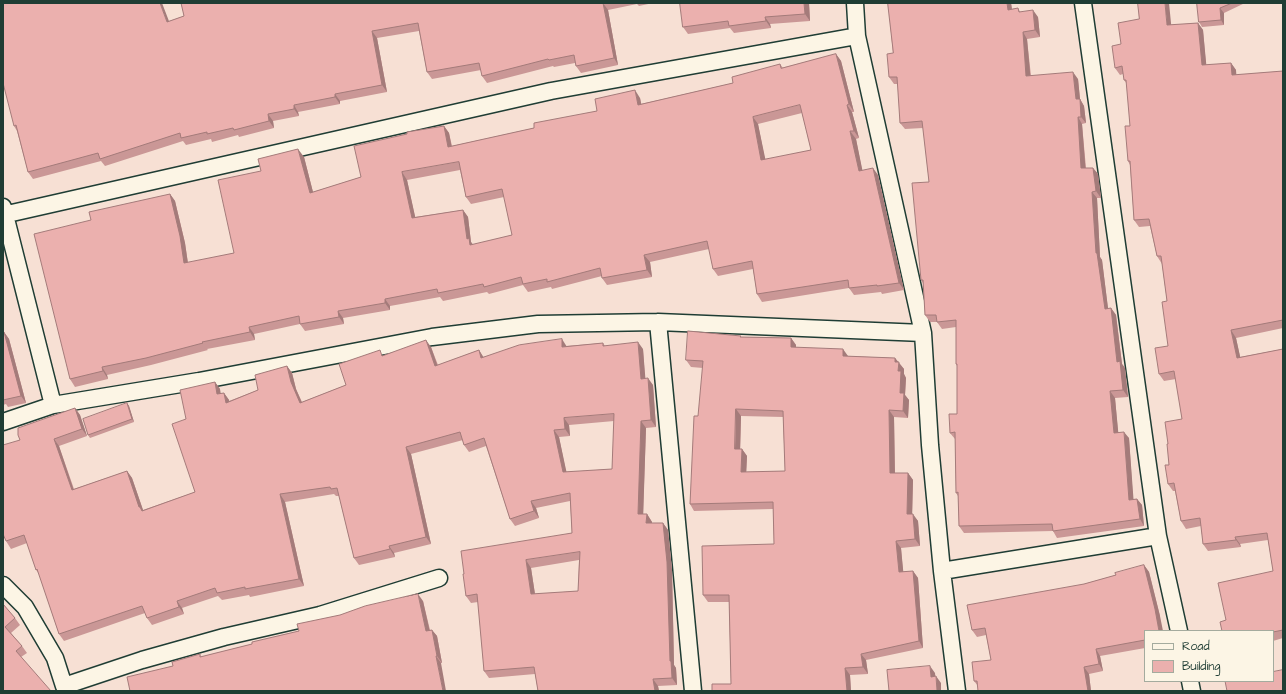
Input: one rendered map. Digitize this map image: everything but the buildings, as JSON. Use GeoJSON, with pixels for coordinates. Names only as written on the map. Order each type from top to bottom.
{"type":"FeatureCollection","features":[{"type":"Feature","properties":{"kind":"street"},"geometry":{"type":"LineString","coordinates":[[855,3],[858,36],[923,333],[930,445],[942,571],[957,691]]}},
{"type":"Feature","properties":{"kind":"street"},"geometry":{"type":"LineString","coordinates":[[1083,3],[1158,536],[1179,630]]}},
{"type":"Feature","properties":{"kind":"street"},"geometry":{"type":"LineString","coordinates":[[53,404],[4,212],[550,91],[858,36]]}},
{"type":"Feature","properties":{"kind":"street"},"geometry":{"type":"LineString","coordinates":[[3,422],[53,404],[199,381],[432,337],[538,324],[658,322],[923,333]]}},
{"type":"Feature","properties":{"kind":"street"},"geometry":{"type":"LineString","coordinates":[[658,322],[693,691]]}},
{"type":"Feature","properties":{"kind":"street"},"geometry":{"type":"LineString","coordinates":[[942,571],[1158,536]]}},
{"type":"Feature","properties":{"kind":"street"},"geometry":{"type":"LineString","coordinates":[[3,585],[25,607],[55,658],[66,689],[142,660],[224,637],[320,615],[438,578]]}}]}
